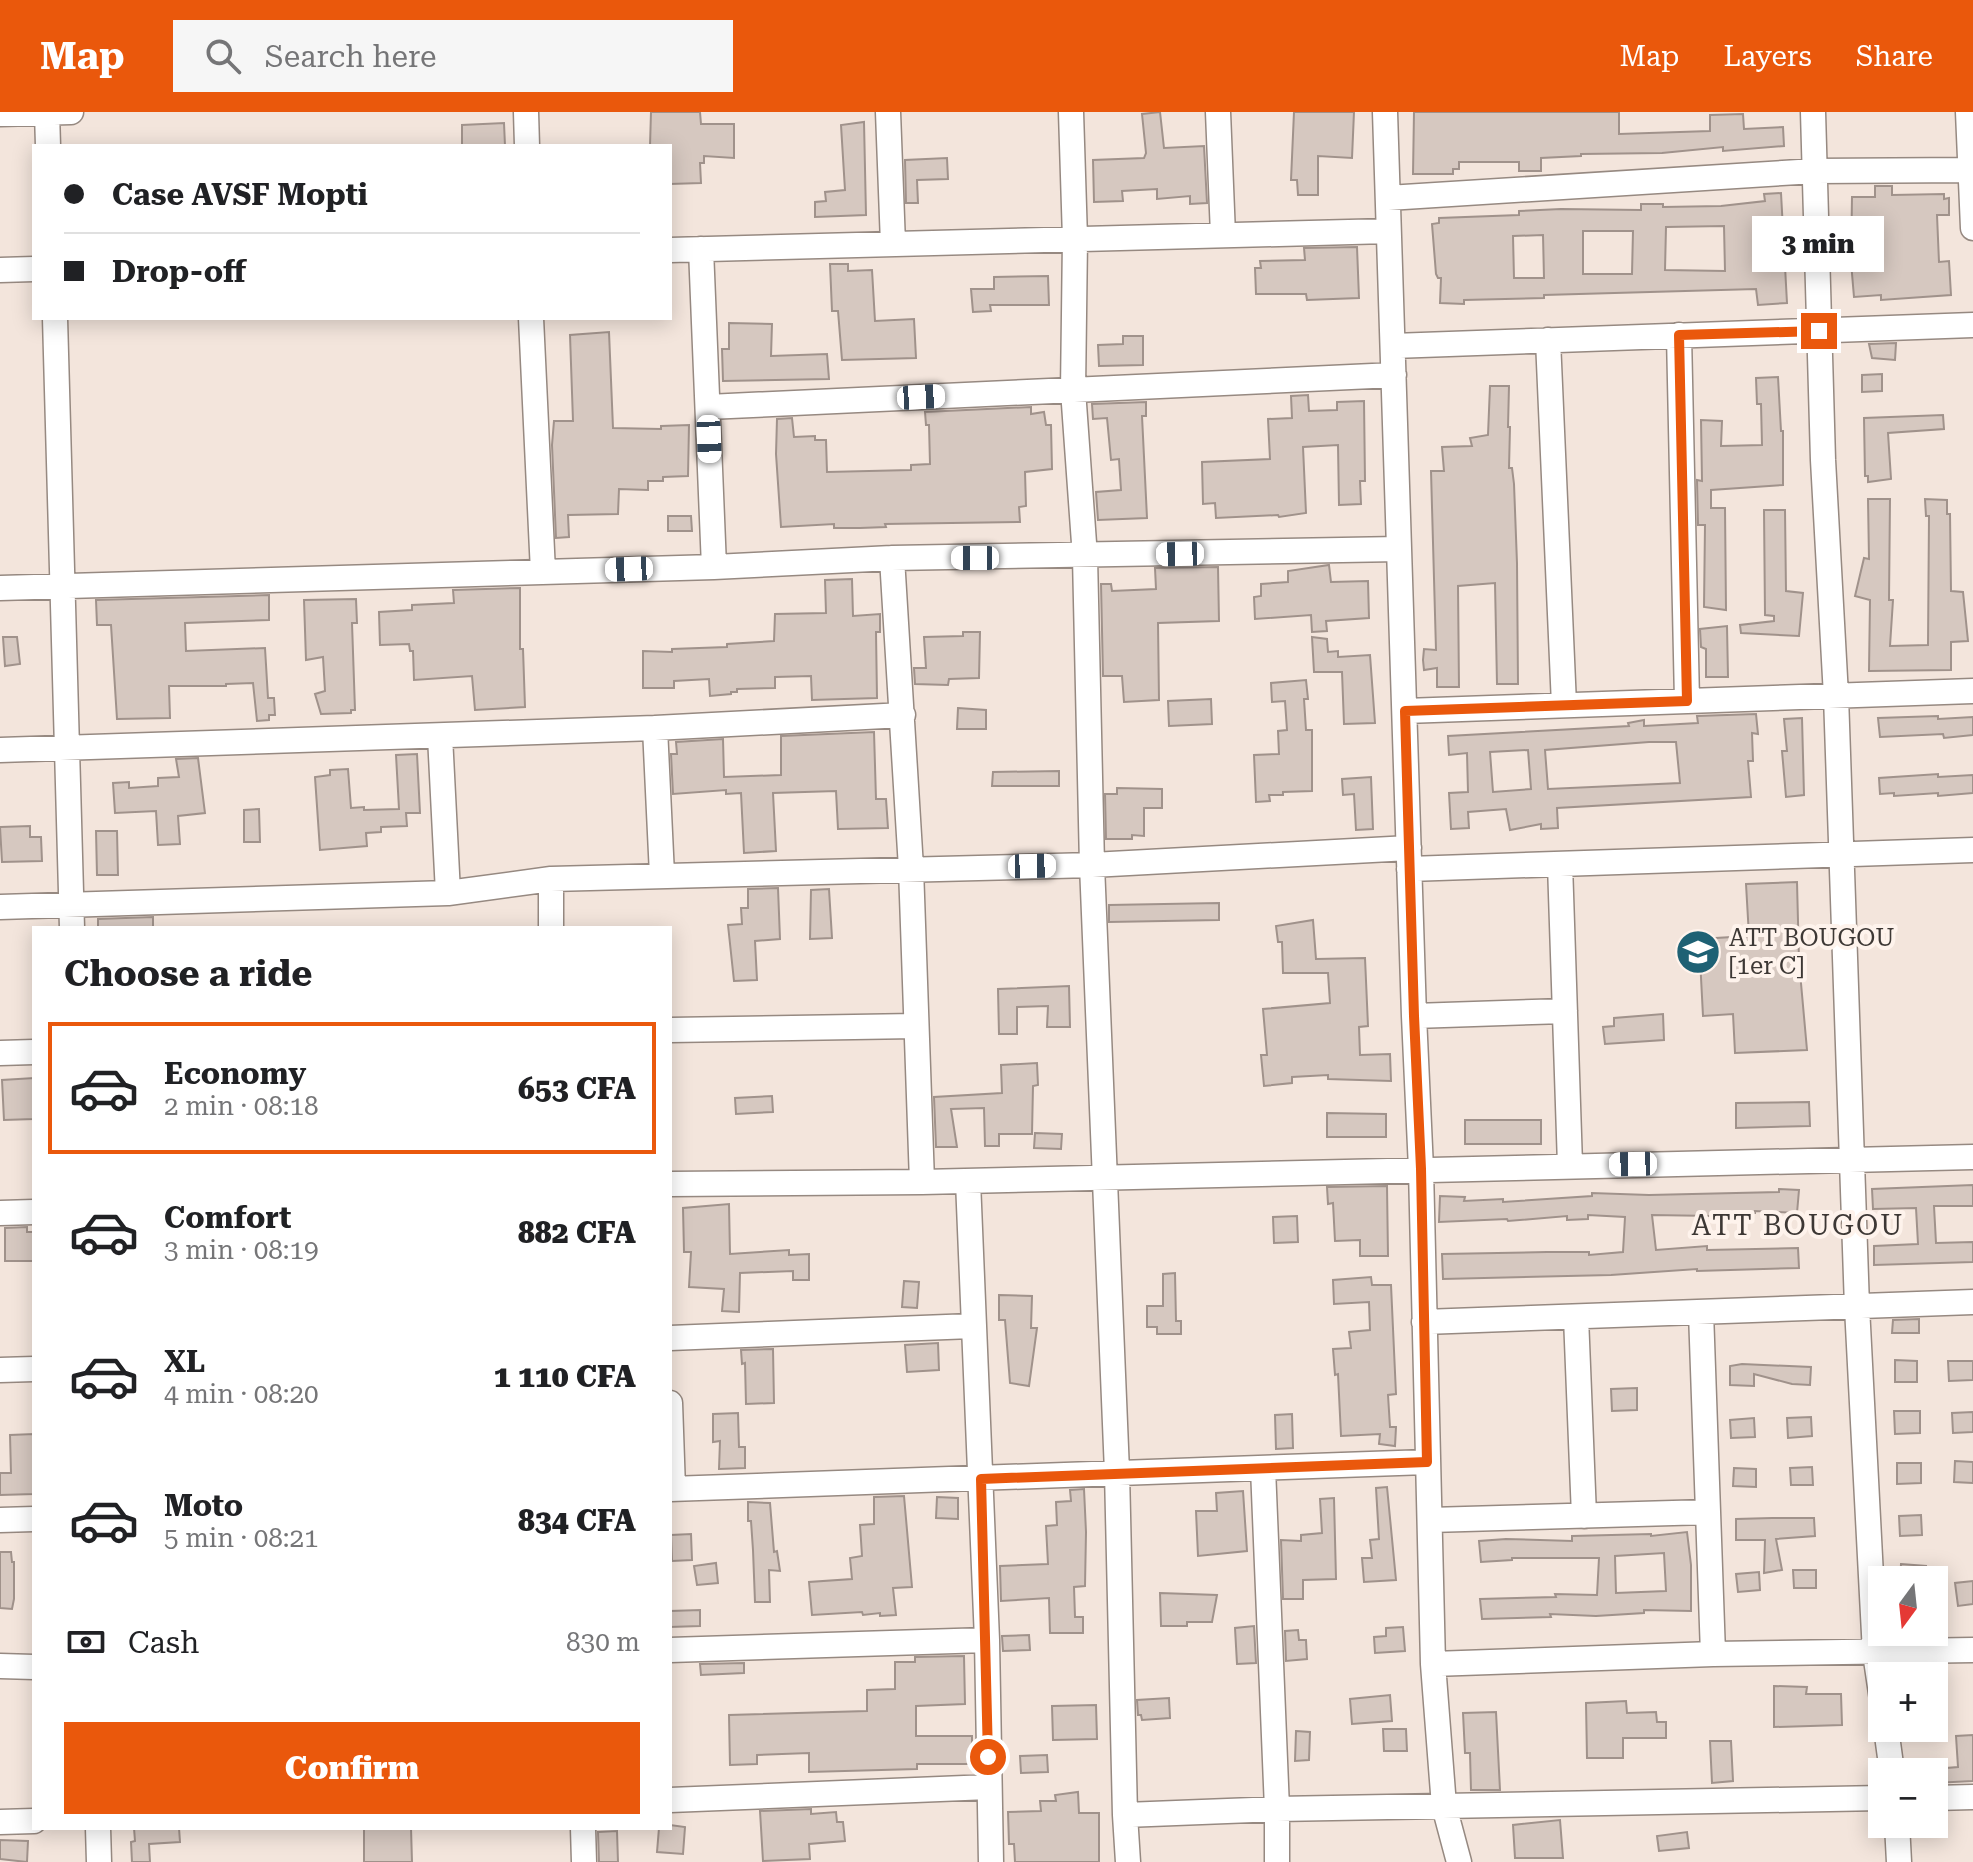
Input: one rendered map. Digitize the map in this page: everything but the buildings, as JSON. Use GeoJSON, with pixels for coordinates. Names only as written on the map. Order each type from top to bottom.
{"type":"FeatureCollection","features":[{"type":"Feature","properties":{"kind":"street"},"geometry":{"type":"LineString","coordinates":[[47,112],[48,144]]}},
{"type":"Feature","properties":{"kind":"street"},"geometry":{"type":"LineString","coordinates":[[0,114],[71,112]]}},
{"type":"Feature","properties":{"kind":"street"},"geometry":{"type":"LineString","coordinates":[[526,112],[527,144]]}},
{"type":"Feature","properties":{"kind":"street"},"geometry":{"type":"LineString","coordinates":[[888,112],[893,244]]}},
{"type":"Feature","properties":{"kind":"street"},"geometry":{"type":"LineString","coordinates":[[1071,112],[1075,239],[1073,390],[1085,557],[1092,865],[1117,1472],[1128,1862]]}},
{"type":"Feature","properties":{"kind":"street"},"geometry":{"type":"LineString","coordinates":[[1218,112],[1223,235]]}},
{"type":"Feature","properties":{"kind":"street"},"geometry":{"type":"LineString","coordinates":[[1385,112],[1421,1169],[1433,1664],[1444,1806],[1459,1862]]}},
{"type":"Feature","properties":{"kind":"street"},"geometry":{"type":"LineString","coordinates":[[1813,112],[1823,460],[1836,696],[1857,1307],[1876,1662]]}},
{"type":"Feature","properties":{"kind":"street"},"geometry":{"type":"LineString","coordinates":[[1968,112],[1973,228]]}},
{"type":"Feature","properties":{"kind":"street"},"geometry":{"type":"LineString","coordinates":[[1388,198],[1815,171],[1970,170]]}},
{"type":"Feature","properties":{"kind":"street"},"geometry":{"type":"LineString","coordinates":[[672,250],[1388,231]]}},
{"type":"Feature","properties":{"kind":"street"},"geometry":{"type":"LineString","coordinates":[[701,249],[714,567]]}},
{"type":"Feature","properties":{"kind":"street"},"geometry":{"type":"LineString","coordinates":[[0,270],[32,269]]}},
{"type":"Feature","properties":{"kind":"street"},"geometry":{"type":"LineString","coordinates":[[55,320],[72,916]]}},
{"type":"Feature","properties":{"kind":"street"},"geometry":{"type":"LineString","coordinates":[[531,320],[543,572]]}},
{"type":"Feature","properties":{"kind":"street"},"geometry":{"type":"LineString","coordinates":[[1393,346],[1973,325]]}},
{"type":"Feature","properties":{"kind":"street"},"geometry":{"type":"LineString","coordinates":[[1679,335],[1687,701]]}},
{"type":"Feature","properties":{"kind":"street"},"geometry":{"type":"LineString","coordinates":[[1548,340],[1564,705]]}},
{"type":"Feature","properties":{"kind":"street"},"geometry":{"type":"LineString","coordinates":[[708,407],[1394,375]]}},
{"type":"Feature","properties":{"kind":"street"},"geometry":{"type":"LineString","coordinates":[[0,588],[714,567],[892,558],[1085,557],[1399,549]]}},
{"type":"Feature","properties":{"kind":"street"},"geometry":{"type":"LineString","coordinates":[[892,558],[911,868],[922,1182]]}},
{"type":"Feature","properties":{"kind":"street"},"geometry":{"type":"LineString","coordinates":[[1405,711],[1973,691]]}},
{"type":"Feature","properties":{"kind":"street"},"geometry":{"type":"LineString","coordinates":[[0,750],[655,728],[903,715]]}},
{"type":"Feature","properties":{"kind":"street"},"geometry":{"type":"LineString","coordinates":[[655,728],[662,875]]}},
{"type":"Feature","properties":{"kind":"street"},"geometry":{"type":"LineString","coordinates":[[440,736],[448,893]]}},
{"type":"Feature","properties":{"kind":"street"},"geometry":{"type":"LineString","coordinates":[[0,907],[72,916],[448,893],[551,879],[662,875],[1409,858],[1560,864],[1973,850]]}},
{"type":"Feature","properties":{"kind":"street"},"geometry":{"type":"LineString","coordinates":[[1560,864],[1570,1165]]}},
{"type":"Feature","properties":{"kind":"street"},"geometry":{"type":"LineString","coordinates":[[551,879],[551,926]]}},
{"type":"Feature","properties":{"kind":"street"},"geometry":{"type":"LineString","coordinates":[[1414,1016],[1565,1011]]}},
{"type":"Feature","properties":{"kind":"street"},"geometry":{"type":"LineString","coordinates":[[672,1030],[915,1026]]}},
{"type":"Feature","properties":{"kind":"street"},"geometry":{"type":"LineString","coordinates":[[0,1053],[32,1052]]}},
{"type":"Feature","properties":{"kind":"street"},"geometry":{"type":"LineString","coordinates":[[672,1184],[922,1182],[1973,1157]]}},
{"type":"Feature","properties":{"kind":"street"},"geometry":{"type":"LineString","coordinates":[[968,1181],[987,1640],[991,1862]]}},
{"type":"Feature","properties":{"kind":"street"},"geometry":{"type":"LineString","coordinates":[[0,1213],[32,1212]]}},
{"type":"Feature","properties":{"kind":"street"},"geometry":{"type":"LineString","coordinates":[[1424,1322],[1973,1302]]}},
{"type":"Feature","properties":{"kind":"street"},"geometry":{"type":"LineString","coordinates":[[1701,1312],[1713,1654]]}},
{"type":"Feature","properties":{"kind":"street"},"geometry":{"type":"LineString","coordinates":[[1576,1317],[1584,1516]]}},
{"type":"Feature","properties":{"kind":"street"},"geometry":{"type":"LineString","coordinates":[[672,1338],[972,1326]]}},
{"type":"Feature","properties":{"kind":"street"},"geometry":{"type":"LineString","coordinates":[[0,1370],[32,1369]]}},
{"type":"Feature","properties":{"kind":"street"},"geometry":{"type":"LineString","coordinates":[[672,1489],[1427,1462]]}},
{"type":"Feature","properties":{"kind":"street"},"geometry":{"type":"LineString","coordinates":[[1263,1468],[1277,1862]]}},
{"type":"Feature","properties":{"kind":"street"},"geometry":{"type":"LineString","coordinates":[[1430,1520],[1708,1512]]}},
{"type":"Feature","properties":{"kind":"street"},"geometry":{"type":"LineString","coordinates":[[0,1520],[32,1519]]}},
{"type":"Feature","properties":{"kind":"street"},"geometry":{"type":"LineString","coordinates":[[672,1650],[987,1640]]}},
{"type":"Feature","properties":{"kind":"street"},"geometry":{"type":"LineString","coordinates":[[1433,1664],[1713,1654],[1973,1650]]}},
{"type":"Feature","properties":{"kind":"street"},"geometry":{"type":"LineString","coordinates":[[0,1666],[32,1667]]}},
{"type":"Feature","properties":{"kind":"street"},"geometry":{"type":"LineString","coordinates":[[672,1800],[989,1787]]}},
{"type":"Feature","properties":{"kind":"street"},"geometry":{"type":"LineString","coordinates":[[1948,1798],[1973,1797]]}},
{"type":"Feature","properties":{"kind":"street"},"geometry":{"type":"LineString","coordinates":[[1125,1815],[1277,1809],[1868,1798]]}},
{"type":"Feature","properties":{"kind":"street"},"geometry":{"type":"LineString","coordinates":[[0,1822],[32,1821]]}},
{"type":"Feature","properties":{"kind":"street"},"geometry":{"type":"LineString","coordinates":[[98,1830],[99,1862]]}},
{"type":"Feature","properties":{"kind":"street"},"geometry":{"type":"LineString","coordinates":[[583,1830],[584,1862]]}},
{"type":"Feature","properties":{"kind":"street"},"geometry":{"type":"LineString","coordinates":[[1898,1838],[1899,1862]]}},
{"type":"Feature","properties":{"kind":"place","name":"ATT BOUGOU [1er C]"},"geometry":{"type":"Point","coordinates":[1698,952]}},
{"type":"Feature","properties":{"kind":"district","name":"ATT BOUGOU"},"geometry":{"type":"Point","coordinates":[1798,1225]}},
{"type":"Feature","properties":{"kind":"route"},"geometry":{"type":"LineString","coordinates":[[988,1757],[981,1479],[1427,1462],[1421,1169],[1405,711],[1687,701],[1679,335],[1819,331]]}}]}
